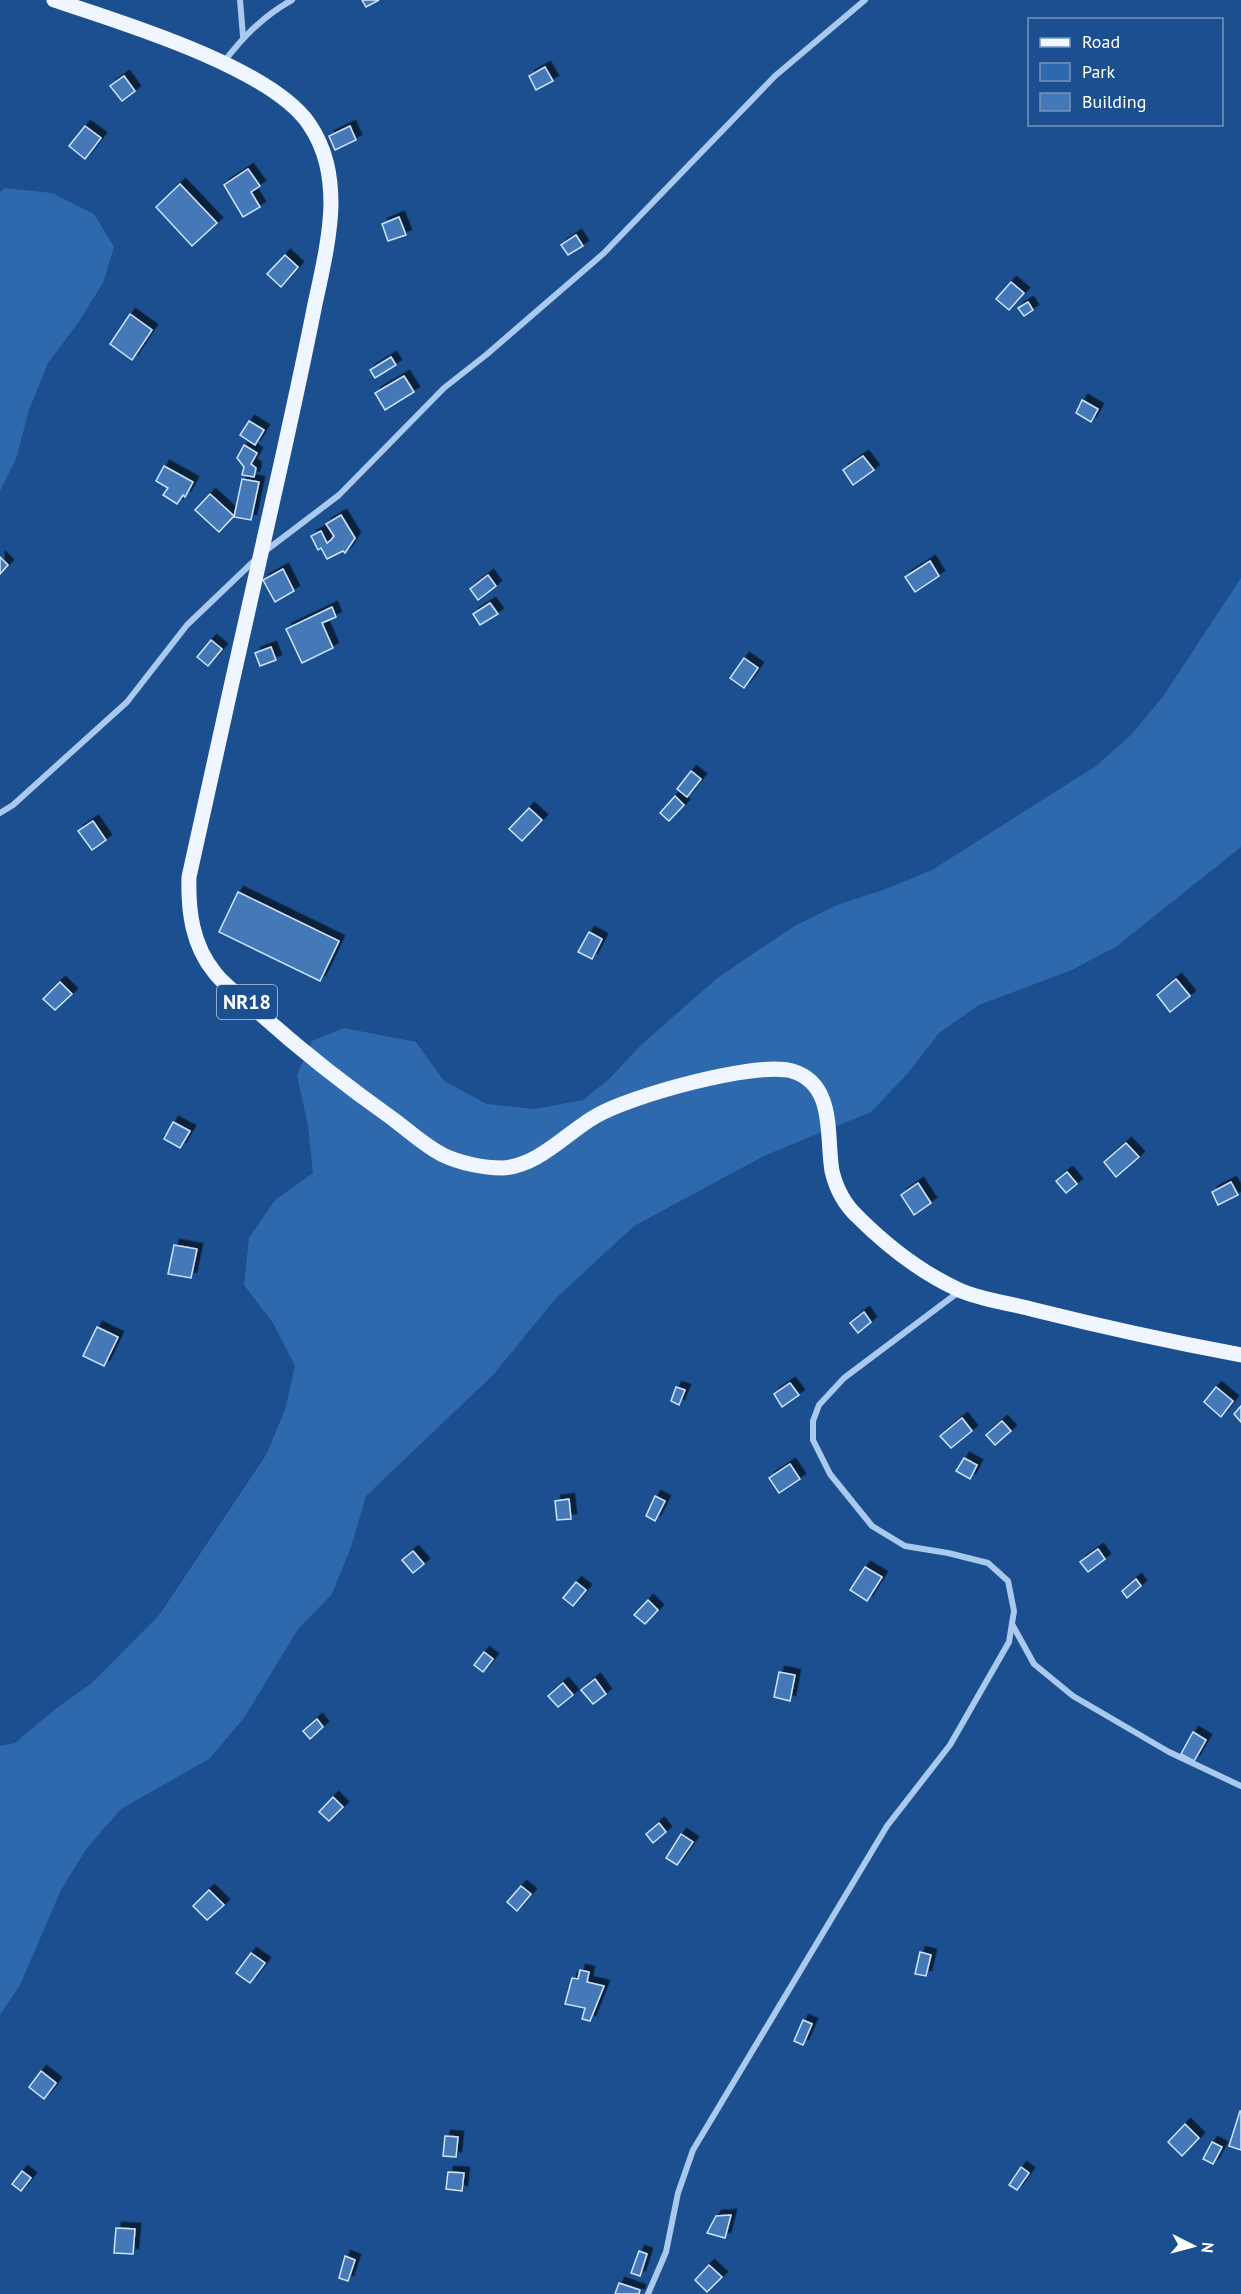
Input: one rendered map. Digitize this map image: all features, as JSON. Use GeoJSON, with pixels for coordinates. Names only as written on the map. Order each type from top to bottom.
{"type":"FeatureCollection","features":[{"type":"Feature","properties":{"kind":"main road","name":"NR18"},"geometry":{"type":"LineString","coordinates":[[54,0],[150,33],[222,64],[272,89],[292,104],[309,124],[323,147],[330,172],[328,242],[189,877],[188,910],[197,939],[214,973],[292,1043],[376,1107],[441,1154],[467,1164],[503,1168],[530,1161],[597,1115],[621,1104],[722,1074],[770,1067],[806,1077],[819,1093],[828,1115],[832,1172],[841,1196],[856,1215],[887,1242],[938,1279],[961,1291],[1068,1318],[1241,1355]]}},
{"type":"Feature","properties":{"kind":"street"},"geometry":{"type":"LineString","coordinates":[[240,0],[243,36]]}},
{"type":"Feature","properties":{"kind":"street"},"geometry":{"type":"LineString","coordinates":[[222,64],[243,36],[274,10],[292,0]]}},
{"type":"Feature","properties":{"kind":"street"},"geometry":{"type":"LineString","coordinates":[[0,813],[12,805],[128,702],[187,625],[260,554],[339,495],[444,388],[486,355],[604,253],[775,76],[865,0]]}},
{"type":"Feature","properties":{"kind":"street"},"geometry":{"type":"LineString","coordinates":[[648,2294],[666,2252],[678,2193],[693,2150],[887,1826],[950,1744],[1009,1642],[1014,1611],[1008,1581],[988,1563],[905,1546],[872,1526],[830,1474],[813,1440],[813,1421],[819,1405],[844,1378],[961,1291]]}},
{"type":"Feature","properties":{"kind":"street"},"geometry":{"type":"LineString","coordinates":[[1012,1624],[1034,1664],[1073,1696],[1169,1752],[1241,1786]]}},
{"type":"Feature","properties":{"kind":"green space"},"geometry":{"type":"Polygon","coordinates":[[[5,188],[52,193],[94,214],[114,247],[103,283],[78,323],[48,363],[29,410],[16,459],[0,491],[0,192],[5,188]]]}},
{"type":"Feature","properties":{"kind":"green space"},"geometry":{"type":"Polygon","coordinates":[[[1241,578],[1241,847],[1117,946],[1072,970],[979,1005],[939,1033],[908,1073],[871,1112],[766,1155],[634,1226],[556,1298],[493,1375],[366,1496],[351,1547],[332,1594],[298,1629],[244,1718],[209,1759],[121,1809],[87,1848],[61,1890],[20,1985],[0,2015],[0,1746],[15,1743],[54,1710],[92,1683],[160,1614],[266,1455],[285,1410],[295,1366],[273,1323],[244,1285],[249,1238],[275,1200],[313,1173],[308,1126],[297,1075],[312,1041],[344,1028],[416,1042],[444,1081],[487,1104],[535,1109],[583,1100],[609,1079],[641,1045],[716,979],[795,926],[837,905],[883,890],[932,870],[1096,766],[1132,734],[1164,695],[1241,578]]]}},
{"type":"Feature","properties":{"kind":"building"},"geometry":{"type":"Polygon","coordinates":[[[362,0],[379,0],[366,7],[362,0]]]}},
{"type":"Feature","properties":{"kind":"building"},"geometry":{"type":"Polygon","coordinates":[[[545,67],[553,81],[536,90],[529,76],[545,67]]]}},
{"type":"Feature","properties":{"kind":"building"},"geometry":{"type":"Polygon","coordinates":[[[124,76],[135,91],[122,101],[110,86],[124,76]]]}},
{"type":"Feature","properties":{"kind":"building"},"geometry":{"type":"Polygon","coordinates":[[[85,126],[101,138],[85,159],[69,146],[85,126]]]}},
{"type":"Feature","properties":{"kind":"building"},"geometry":{"type":"Polygon","coordinates":[[[350,126],[356,140],[335,150],[329,136],[350,126]]]}},
{"type":"Feature","properties":{"kind":"building"},"geometry":{"type":"Polygon","coordinates":[[[248,169],[260,186],[251,192],[260,207],[243,217],[224,185],[248,169]]]}},
{"type":"Feature","properties":{"kind":"building"},"geometry":{"type":"Polygon","coordinates":[[[180,184],[217,223],[192,246],[156,207],[180,184]]]}},
{"type":"Feature","properties":{"kind":"building"},"geometry":{"type":"Polygon","coordinates":[[[399,217],[406,235],[388,241],[382,224],[399,217]]]}},
{"type":"Feature","properties":{"kind":"building"},"geometry":{"type":"Polygon","coordinates":[[[576,235],[583,246],[568,255],[561,245],[576,235]]]}},
{"type":"Feature","properties":{"kind":"building"},"geometry":{"type":"Polygon","coordinates":[[[285,255],[298,267],[281,287],[267,274],[285,255]]]}},
{"type":"Feature","properties":{"kind":"building"},"geometry":{"type":"Polygon","coordinates":[[[1011,282],[1024,293],[1009,310],[996,299],[1011,282]]]}},
{"type":"Feature","properties":{"kind":"building"},"geometry":{"type":"Polygon","coordinates":[[[1028,302],[1033,310],[1024,316],[1018,308],[1028,302]]]}},
{"type":"Feature","properties":{"kind":"building"},"geometry":{"type":"Polygon","coordinates":[[[130,314],[152,330],[132,360],[110,344],[130,314]]]}},
{"type":"Feature","properties":{"kind":"building"},"geometry":{"type":"Polygon","coordinates":[[[391,357],[396,365],[375,378],[370,370],[391,357]]]}},
{"type":"Feature","properties":{"kind":"building"},"geometry":{"type":"Polygon","coordinates":[[[404,376],[414,392],[385,410],[375,393],[404,376]]]}},
{"type":"Feature","properties":{"kind":"building"},"geometry":{"type":"Polygon","coordinates":[[[1082,400],[1098,409],[1091,422],[1076,413],[1082,400]]]}},
{"type":"Feature","properties":{"kind":"building"},"geometry":{"type":"Polygon","coordinates":[[[249,421],[264,430],[255,445],[240,435],[249,421]]]}},
{"type":"Feature","properties":{"kind":"building"},"geometry":{"type":"Polygon","coordinates":[[[244,445],[257,453],[251,464],[256,468],[254,477],[242,475],[244,467],[237,458],[244,445]]]}},
{"type":"Feature","properties":{"kind":"building"},"geometry":{"type":"Polygon","coordinates":[[[863,456],[874,470],[853,485],[843,470],[863,456]]]}},
{"type":"Feature","properties":{"kind":"building"},"geometry":{"type":"Polygon","coordinates":[[[164,466],[193,482],[185,497],[183,495],[177,504],[163,495],[168,488],[156,481],[164,466]]]}},
{"type":"Feature","properties":{"kind":"building"},"geometry":{"type":"Polygon","coordinates":[[[242,479],[259,482],[251,520],[234,517],[242,479]]]}},
{"type":"Feature","properties":{"kind":"building"},"geometry":{"type":"Polygon","coordinates":[[[210,494],[234,516],[219,532],[195,510],[210,494]]]}},
{"type":"Feature","properties":{"kind":"building"},"geometry":{"type":"Polygon","coordinates":[[[341,515],[355,538],[345,553],[343,551],[327,559],[321,548],[318,550],[311,536],[321,531],[327,543],[334,536],[326,524],[341,515]]]}},
{"type":"Feature","properties":{"kind":"building"},"geometry":{"type":"Polygon","coordinates":[[[0,557],[8,565],[0,574],[0,557]]]}},
{"type":"Feature","properties":{"kind":"building"},"geometry":{"type":"Polygon","coordinates":[[[930,561],[939,576],[915,592],[905,577],[930,561]]]}},
{"type":"Feature","properties":{"kind":"building"},"geometry":{"type":"Polygon","coordinates":[[[283,569],[294,591],[275,602],[263,580],[283,569]]]}},
{"type":"Feature","properties":{"kind":"building"},"geometry":{"type":"Polygon","coordinates":[[[488,575],[496,586],[478,600],[470,589],[488,575]]]}},
{"type":"Feature","properties":{"kind":"building"},"geometry":{"type":"Polygon","coordinates":[[[490,603],[498,614],[480,625],[473,614],[490,603]]]}},
{"type":"Feature","properties":{"kind":"building"},"geometry":{"type":"Polygon","coordinates":[[[332,607],[336,617],[322,623],[333,648],[302,663],[286,629],[332,607]]]}},
{"type":"Feature","properties":{"kind":"building"},"geometry":{"type":"Polygon","coordinates":[[[211,640],[222,649],[208,666],[197,657],[211,640]]]}},
{"type":"Feature","properties":{"kind":"building"},"geometry":{"type":"Polygon","coordinates":[[[271,647],[276,660],[260,666],[255,653],[271,647]]]}},
{"type":"Feature","properties":{"kind":"building"},"geometry":{"type":"Polygon","coordinates":[[[744,658],[758,668],[744,688],[730,678],[744,658]]]}},
{"type":"Feature","properties":{"kind":"building"},"geometry":{"type":"Polygon","coordinates":[[[691,771],[701,779],[687,797],[677,789],[691,771]]]}},
{"type":"Feature","properties":{"kind":"building"},"geometry":{"type":"Polygon","coordinates":[[[675,796],[684,805],[669,821],[660,813],[675,796]]]}},
{"type":"Feature","properties":{"kind":"building"},"geometry":{"type":"Polygon","coordinates":[[[529,808],[542,820],[522,841],[509,829],[529,808]]]}},
{"type":"Feature","properties":{"kind":"building"},"geometry":{"type":"Polygon","coordinates":[[[93,821],[106,840],[92,850],[78,831],[93,821]]]}},
{"type":"Feature","properties":{"kind":"building"},"geometry":{"type":"Polygon","coordinates":[[[238,892],[339,941],[320,981],[219,932],[238,892]]]}},
{"type":"Feature","properties":{"kind":"building"},"geometry":{"type":"Polygon","coordinates":[[[589,932],[602,939],[592,959],[578,952],[589,932]]]}},
{"type":"Feature","properties":{"kind":"building"},"geometry":{"type":"Polygon","coordinates":[[[1176,979],[1190,996],[1170,1012],[1157,995],[1176,979]]]}},
{"type":"Feature","properties":{"kind":"building"},"geometry":{"type":"Polygon","coordinates":[[[60,982],[72,994],[55,1010],[43,999],[60,982]]]}},
{"type":"Feature","properties":{"kind":"building"},"geometry":{"type":"Polygon","coordinates":[[[173,1122],[190,1131],[180,1148],[164,1139],[173,1122]]]}},
{"type":"Feature","properties":{"kind":"building"},"geometry":{"type":"Polygon","coordinates":[[[1126,1143],[1139,1157],[1116,1177],[1104,1162],[1126,1143]]]}},
{"type":"Feature","properties":{"kind":"building"},"geometry":{"type":"Polygon","coordinates":[[[1067,1172],[1077,1184],[1066,1193],[1056,1181],[1067,1172]]]}},
{"type":"Feature","properties":{"kind":"building"},"geometry":{"type":"Polygon","coordinates":[[[1231,1182],[1238,1195],[1218,1205],[1212,1192],[1231,1182]]]}},
{"type":"Feature","properties":{"kind":"building"},"geometry":{"type":"Polygon","coordinates":[[[918,1183],[931,1203],[914,1215],[901,1195],[918,1183]]]}},
{"type":"Feature","properties":{"kind":"building"},"geometry":{"type":"Polygon","coordinates":[[[174,1245],[197,1249],[191,1278],[168,1274],[174,1245]]]}},
{"type":"Feature","properties":{"kind":"building"},"geometry":{"type":"Polygon","coordinates":[[[864,1312],[871,1322],[858,1333],[850,1323],[864,1312]]]}},
{"type":"Feature","properties":{"kind":"building"},"geometry":{"type":"Polygon","coordinates":[[[97,1327],[118,1337],[104,1366],[83,1356],[97,1327]]]}},
{"type":"Feature","properties":{"kind":"building"},"geometry":{"type":"Polygon","coordinates":[[[790,1383],[799,1395],[782,1407],[774,1394],[790,1383]]]}},
{"type":"Feature","properties":{"kind":"building"},"geometry":{"type":"Polygon","coordinates":[[[676,1387],[685,1390],[679,1405],[671,1401],[676,1387]]]}},
{"type":"Feature","properties":{"kind":"building"},"geometry":{"type":"Polygon","coordinates":[[[1216,1387],[1233,1401],[1221,1417],[1204,1402],[1216,1387]]]}},
{"type":"Feature","properties":{"kind":"building"},"geometry":{"type":"Polygon","coordinates":[[[1241,1406],[1241,1422],[1234,1414],[1241,1406]]]}},
{"type":"Feature","properties":{"kind":"building"},"geometry":{"type":"Polygon","coordinates":[[[962,1418],[972,1431],[951,1448],[940,1436],[962,1418]]]}},
{"type":"Feature","properties":{"kind":"building"},"geometry":{"type":"Polygon","coordinates":[[[1002,1421],[1011,1431],[995,1445],[986,1435],[1002,1421]]]}},
{"type":"Feature","properties":{"kind":"building"},"geometry":{"type":"Polygon","coordinates":[[[964,1458],[977,1465],[970,1479],[956,1471],[964,1458]]]}},
{"type":"Feature","properties":{"kind":"building"},"geometry":{"type":"Polygon","coordinates":[[[790,1464],[800,1479],[779,1493],[769,1478],[790,1464]]]}},
{"type":"Feature","properties":{"kind":"building"},"geometry":{"type":"Polygon","coordinates":[[[655,1496],[665,1501],[655,1521],[646,1516],[655,1496]]]}},
{"type":"Feature","properties":{"kind":"building"},"geometry":{"type":"Polygon","coordinates":[[[569,1499],[571,1519],[557,1520],[555,1501],[569,1499]]]}},
{"type":"Feature","properties":{"kind":"building"},"geometry":{"type":"Polygon","coordinates":[[[1098,1549],[1105,1559],[1088,1572],[1080,1562],[1098,1549]]]}},
{"type":"Feature","properties":{"kind":"building"},"geometry":{"type":"Polygon","coordinates":[[[413,1551],[424,1564],[413,1573],[402,1560],[413,1551]]]}},
{"type":"Feature","properties":{"kind":"building"},"geometry":{"type":"Polygon","coordinates":[[[865,1567],[882,1577],[867,1601],[850,1590],[865,1567]]]}},
{"type":"Feature","properties":{"kind":"building"},"geometry":{"type":"Polygon","coordinates":[[[1136,1579],[1141,1586],[1127,1598],[1122,1591],[1136,1579]]]}},
{"type":"Feature","properties":{"kind":"building"},"geometry":{"type":"Polygon","coordinates":[[[576,1582],[586,1590],[573,1606],[563,1598],[576,1582]]]}},
{"type":"Feature","properties":{"kind":"building"},"geometry":{"type":"Polygon","coordinates":[[[648,1600],[658,1610],[645,1624],[634,1615],[648,1600]]]}},
{"type":"Feature","properties":{"kind":"building"},"geometry":{"type":"Polygon","coordinates":[[[484,1652],[493,1659],[483,1672],[474,1665],[484,1652]]]}},
{"type":"Feature","properties":{"kind":"building"},"geometry":{"type":"Polygon","coordinates":[[[779,1672],[795,1675],[790,1701],[774,1697],[779,1672]]]}},
{"type":"Feature","properties":{"kind":"building"},"geometry":{"type":"Polygon","coordinates":[[[595,1679],[606,1694],[593,1704],[581,1690],[595,1679]]]}},
{"type":"Feature","properties":{"kind":"building"},"geometry":{"type":"Polygon","coordinates":[[[563,1683],[573,1695],[558,1707],[548,1696],[563,1683]]]}},
{"type":"Feature","properties":{"kind":"building"},"geometry":{"type":"Polygon","coordinates":[[[317,1719],[323,1727],[310,1739],[303,1731],[317,1719]]]}},
{"type":"Feature","properties":{"kind":"building"},"geometry":{"type":"Polygon","coordinates":[[[1193,1732],[1206,1740],[1194,1761],[1181,1754],[1193,1732]]]}},
{"type":"Feature","properties":{"kind":"building"},"geometry":{"type":"Polygon","coordinates":[[[333,1797],[343,1807],[329,1821],[319,1812],[333,1797]]]}},
{"type":"Feature","properties":{"kind":"building"},"geometry":{"type":"Polygon","coordinates":[[[659,1823],[666,1832],[653,1843],[646,1834],[659,1823]]]}},
{"type":"Feature","properties":{"kind":"building"},"geometry":{"type":"Polygon","coordinates":[[[681,1834],[693,1842],[677,1865],[666,1858],[681,1834]]]}},
{"type":"Feature","properties":{"kind":"building"},"geometry":{"type":"Polygon","coordinates":[[[521,1886],[531,1894],[517,1911],[507,1902],[521,1886]]]}},
{"type":"Feature","properties":{"kind":"building"},"geometry":{"type":"Polygon","coordinates":[[[209,1890],[224,1905],[207,1920],[193,1906],[209,1890]]]}},
{"type":"Feature","properties":{"kind":"building"},"geometry":{"type":"Polygon","coordinates":[[[920,1952],[931,1955],[926,1976],[915,1974],[920,1952]]]}},
{"type":"Feature","properties":{"kind":"building"},"geometry":{"type":"Polygon","coordinates":[[[251,1953],[265,1963],[250,1983],[236,1973],[251,1953]]]}},
{"type":"Feature","properties":{"kind":"building"},"geometry":{"type":"Polygon","coordinates":[[[580,1970],[589,1972],[587,1982],[604,1986],[590,2021],[582,2019],[585,2008],[565,2004],[572,1978],[578,1979],[580,1970]]]}},
{"type":"Feature","properties":{"kind":"building"},"geometry":{"type":"Polygon","coordinates":[[[803,2020],[812,2024],[803,2045],[794,2041],[803,2020]]]}},
{"type":"Feature","properties":{"kind":"building"},"geometry":{"type":"Polygon","coordinates":[[[41,2071],[56,2083],[44,2099],[29,2087],[41,2071]]]}},
{"type":"Feature","properties":{"kind":"building"},"geometry":{"type":"Polygon","coordinates":[[[1241,2111],[1241,2150],[1229,2146],[1241,2111]]]}},
{"type":"Feature","properties":{"kind":"building"},"geometry":{"type":"Polygon","coordinates":[[[1185,2124],[1199,2138],[1182,2156],[1168,2142],[1185,2124]]]}},
{"type":"Feature","properties":{"kind":"building"},"geometry":{"type":"Polygon","coordinates":[[[445,2136],[458,2137],[456,2157],[443,2156],[445,2136]]]}},
{"type":"Feature","properties":{"kind":"building"},"geometry":{"type":"Polygon","coordinates":[[[1212,2142],[1222,2147],[1213,2164],[1203,2159],[1212,2142]]]}},
{"type":"Feature","properties":{"kind":"building"},"geometry":{"type":"Polygon","coordinates":[[[1021,2167],[1029,2173],[1017,2190],[1009,2185],[1021,2167]]]}},
{"type":"Feature","properties":{"kind":"building"},"geometry":{"type":"Polygon","coordinates":[[[22,2171],[31,2178],[21,2191],[12,2184],[22,2171]]]}},
{"type":"Feature","properties":{"kind":"building"},"geometry":{"type":"Polygon","coordinates":[[[448,2172],[464,2173],[462,2191],[446,2189],[448,2172]]]}},
{"type":"Feature","properties":{"kind":"building"},"geometry":{"type":"Polygon","coordinates":[[[731,2215],[725,2238],[707,2233],[716,2216],[731,2215]]]}},
{"type":"Feature","properties":{"kind":"building"},"geometry":{"type":"Polygon","coordinates":[[[116,2228],[135,2229],[133,2254],[114,2253],[116,2228]]]}},
{"type":"Feature","properties":{"kind":"building"},"geometry":{"type":"Polygon","coordinates":[[[639,2251],[647,2254],[640,2276],[631,2273],[639,2251]]]}},
{"type":"Feature","properties":{"kind":"building"},"geometry":{"type":"Polygon","coordinates":[[[345,2256],[355,2260],[348,2281],[339,2278],[345,2256]]]}},
{"type":"Feature","properties":{"kind":"building"},"geometry":{"type":"Polygon","coordinates":[[[709,2265],[722,2277],[707,2292],[695,2280],[709,2265]]]}},
{"type":"Feature","properties":{"kind":"building"},"geometry":{"type":"Polygon","coordinates":[[[619,2283],[640,2290],[639,2294],[615,2294],[619,2283]]]}}]}
